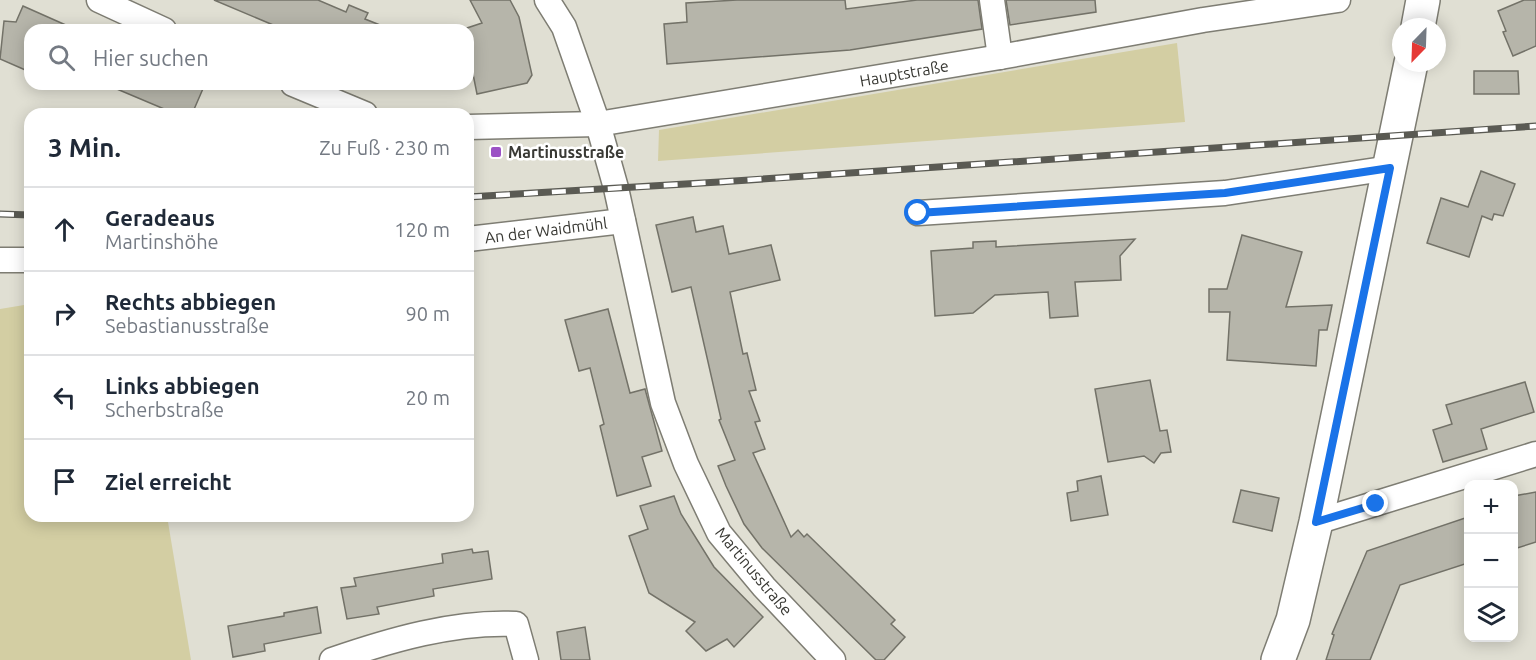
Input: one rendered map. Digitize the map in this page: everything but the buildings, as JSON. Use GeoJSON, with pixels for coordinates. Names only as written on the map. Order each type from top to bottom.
{"type":"FeatureCollection","features":[{"type":"Feature","properties":{"kind":"main road"},"geometry":{"type":"LineString","coordinates":[[1420,18],[1423,0]]}},
{"type":"Feature","properties":{"kind":"main road"},"geometry":{"type":"LineString","coordinates":[[1278,660],[1293,620],[1316,522],[1409,72]]}},
{"type":"Feature","properties":{"kind":"street"},"geometry":{"type":"LineString","coordinates":[[99,0],[151,24]]}},
{"type":"Feature","properties":{"kind":"street","name":"Martinusstraße"},"geometry":{"type":"LineString","coordinates":[[547,0],[564,27],[598,124],[623,221],[663,404],[686,464],[718,533],[764,587],[833,660]]}},
{"type":"Feature","properties":{"kind":"street"},"geometry":{"type":"LineString","coordinates":[[992,0],[1000,57]]}},
{"type":"Feature","properties":{"kind":"street","name":"Hauptstraße"},"geometry":{"type":"LineString","coordinates":[[474,127],[598,124],[1000,57],[1203,20],[1338,0]]}},
{"type":"Feature","properties":{"kind":"street"},"geometry":{"type":"LineString","coordinates":[[307,90],[351,108]]}},
{"type":"Feature","properties":{"kind":"street"},"geometry":{"type":"LineString","coordinates":[[918,213],[1225,193],[1390,168]]}},
{"type":"Feature","properties":{"kind":"street","name":"An der Waidmühl"},"geometry":{"type":"LineString","coordinates":[[474,238],[623,221]]}},
{"type":"Feature","properties":{"kind":"street"},"geometry":{"type":"LineString","coordinates":[[0,260],[24,260]]}},
{"type":"Feature","properties":{"kind":"street"},"geometry":{"type":"LineString","coordinates":[[1316,522],[1536,454]]}},
{"type":"Feature","properties":{"kind":"street"},"geometry":{"type":"LineString","coordinates":[[332,660],[393,639],[491,623],[516,624],[526,660]]}},
{"type":"Feature","properties":{"kind":"shaded area"},"geometry":{"type":"Polygon","coordinates":[[[1177,43],[1185,122],[658,161],[659,130],[1177,43]]]}},
{"type":"Feature","properties":{"kind":"shaded area"},"geometry":{"type":"Polygon","coordinates":[[[24,305],[24,522],[168,522],[191,660],[0,660],[0,309],[24,305]]]}},
{"type":"Feature","properties":{"kind":"railway"},"geometry":{"type":"LineString","coordinates":[[474,197],[1536,126]]}},
{"type":"Feature","properties":{"kind":"railway"},"geometry":{"type":"LineString","coordinates":[[0,214],[24,215]]}},
{"type":"Feature","properties":{"kind":"place","name":"Martinusstraße"},"geometry":{"type":"Point","coordinates":[496,152]}},
{"type":"Feature","properties":{"kind":"route"},"geometry":{"type":"LineString","coordinates":[[918,213],[1225,193],[1390,168],[1316,522],[1376,504]]}}]}
